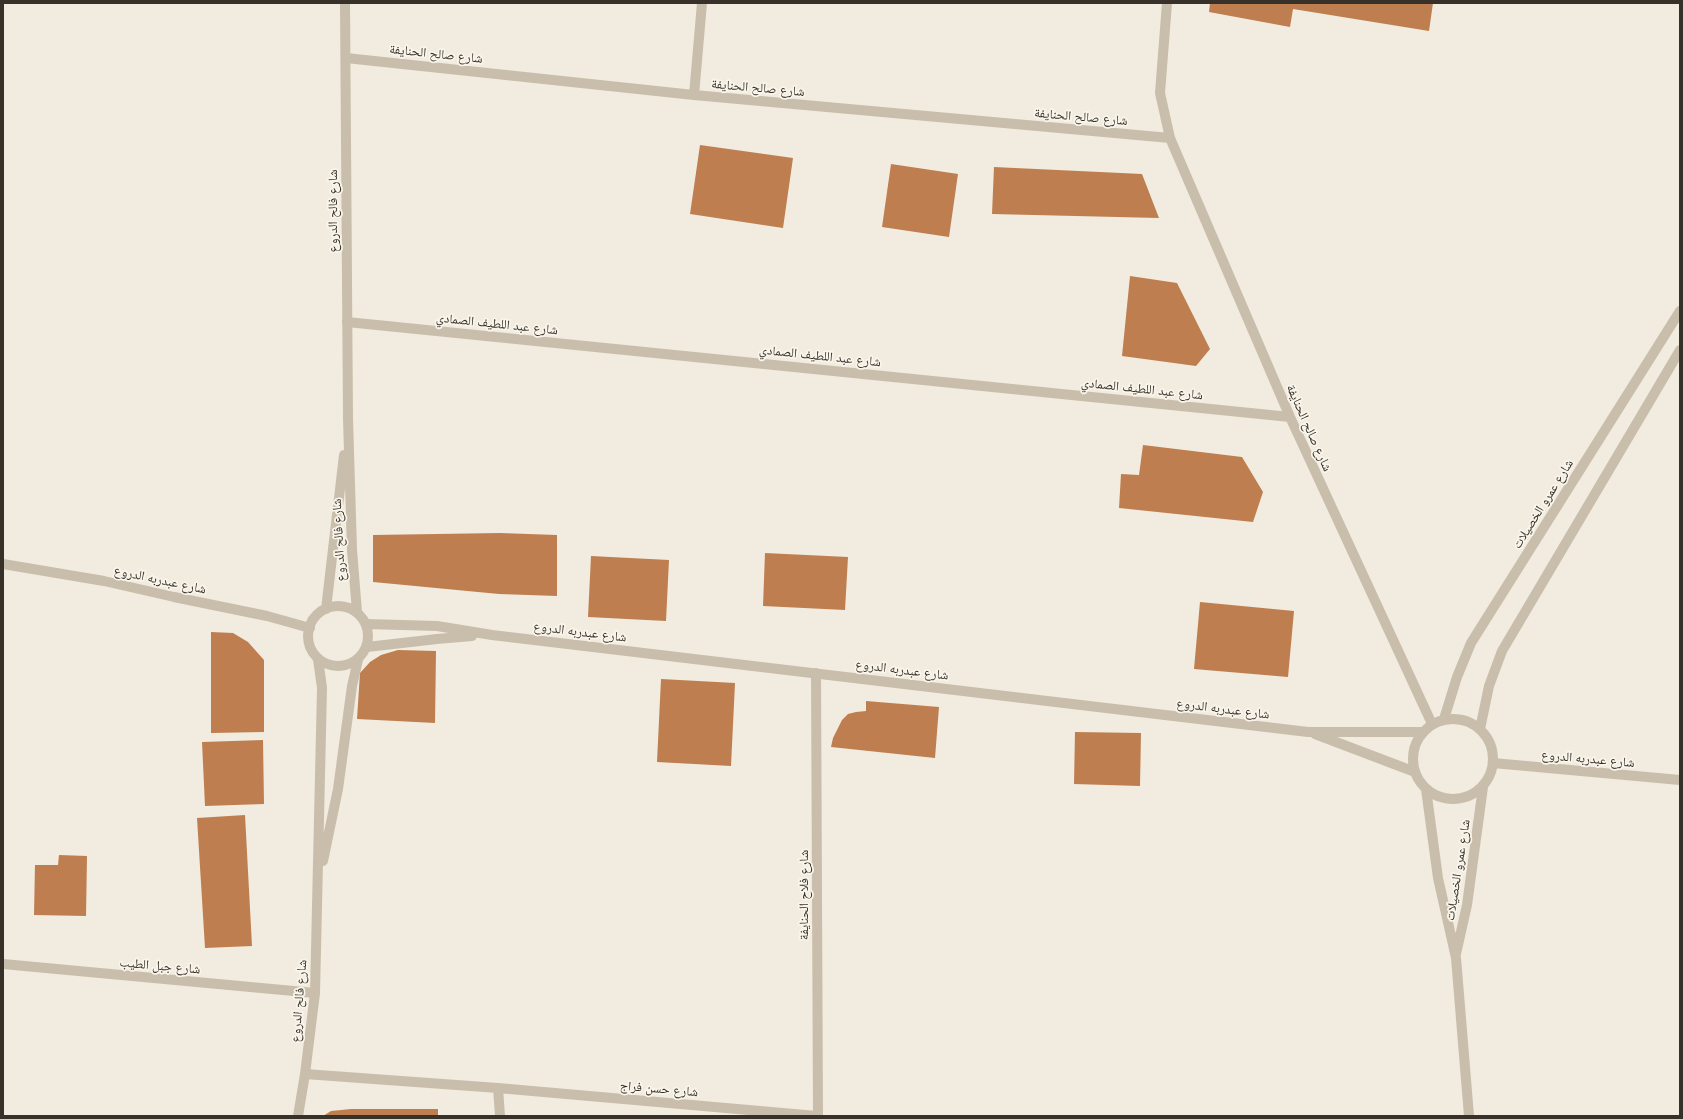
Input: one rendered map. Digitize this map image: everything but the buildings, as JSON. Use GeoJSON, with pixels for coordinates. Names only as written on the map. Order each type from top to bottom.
{"type":"FeatureCollection","features":[{"type":"Feature","properties":{"kind":"street","name":"شارع فالح الدروع"},"geometry":{"type":"LineString","coordinates":[[345,3],[348,419],[352,550],[357,612]]}},
{"type":"Feature","properties":{"kind":"street"},"geometry":{"type":"LineString","coordinates":[[694,95],[702,3]]}},
{"type":"Feature","properties":{"kind":"street","name":"شارع صالح الحنايفة"},"geometry":{"type":"LineString","coordinates":[[1167,3],[1160,93],[1170,138],[1290,417],[1432,724]]}},
{"type":"Feature","properties":{"kind":"street","name":"شارع صالح الحنايفة"},"geometry":{"type":"LineString","coordinates":[[346,58],[694,95],[1170,138]]}},
{"type":"Feature","properties":{"kind":"street","name":"شارع عمرو الخصيلات"},"geometry":{"type":"LineString","coordinates":[[1444,719],[1457,677],[1471,643],[1680,311]]}},
{"type":"Feature","properties":{"kind":"street","name":"شارع عبد اللطيف الصمادي"},"geometry":{"type":"LineString","coordinates":[[347,322],[1290,417]]}},
{"type":"Feature","properties":{"kind":"street"},"geometry":{"type":"LineString","coordinates":[[1480,729],[1489,686],[1502,651],[1680,350]]}},
{"type":"Feature","properties":{"kind":"street","name":"شارع فالح الدروع"},"geometry":{"type":"LineString","coordinates":[[326,609],[348,419]]}},
{"type":"Feature","properties":{"kind":"street","name":"شارع عبدربه الدروع"},"geometry":{"type":"LineString","coordinates":[[3,564],[104,581],[266,616],[310,628]]}},
{"type":"Feature","properties":{"kind":"street"},"geometry":{"type":"LineString","coordinates":[[342,606],[357,612],[366,624],[369,635],[367,647],[358,660],[348,665],[337,667],[327,665],[318,659],[313,652],[308,636],[310,628],[318,613],[326,609],[342,606]]}},
{"type":"Feature","properties":{"kind":"street","name":"شارع عبدربه الدروع"},"geometry":{"type":"LineString","coordinates":[[366,624],[437,626],[492,635],[1308,732],[1423,732]]}},
{"type":"Feature","properties":{"kind":"street","name":"شارع عبدربه الدروع"},"geometry":{"type":"LineString","coordinates":[[367,647],[437,638],[492,635]]}},
{"type":"Feature","properties":{"kind":"street","name":"شارع فالح الدروع"},"geometry":{"type":"LineString","coordinates":[[298,1116],[315,993],[322,688],[318,659]]}},
{"type":"Feature","properties":{"kind":"street","name":"شارع فالح الدروع"},"geometry":{"type":"LineString","coordinates":[[318,887],[338,790],[352,686],[358,660]]}},
{"type":"Feature","properties":{"kind":"street","name":"شارع فلاح الحنايفة"},"geometry":{"type":"LineString","coordinates":[[816,673],[817,1116]]}},
{"type":"Feature","properties":{"kind":"street"},"geometry":{"type":"LineString","coordinates":[[1444,719],[1457,719],[1469,722],[1480,729],[1488,739],[1492,751],[1493,763],[1490,776],[1483,786],[1473,794],[1461,799],[1449,799],[1437,796],[1426,789],[1418,780],[1413,768],[1413,755],[1416,743],[1423,732],[1432,724],[1444,719]]}},
{"type":"Feature","properties":{"kind":"street","name":"شارع عبدربه الدروع"},"geometry":{"type":"LineString","coordinates":[[1308,732],[1415,772]]}},
{"type":"Feature","properties":{"kind":"street","name":"شارع عبدربه الدروع"},"geometry":{"type":"LineString","coordinates":[[1493,763],[1680,780]]}},
{"type":"Feature","properties":{"kind":"street","name":"شارع عمرو الخصيلات"},"geometry":{"type":"LineString","coordinates":[[1456,958],[1467,905],[1483,786]]}},
{"type":"Feature","properties":{"kind":"street","name":"شارع عمرو الخصيلات"},"geometry":{"type":"LineString","coordinates":[[1426,789],[1438,878],[1456,958],[1469,1116]]}},
{"type":"Feature","properties":{"kind":"street","name":"شارع جبل الطيب"},"geometry":{"type":"LineString","coordinates":[[3,964],[315,993]]}},
{"type":"Feature","properties":{"kind":"street","name":"شارع حسن فراج"},"geometry":{"type":"LineString","coordinates":[[305,1074],[498,1088],[817,1116]]}},
{"type":"Feature","properties":{"kind":"street"},"geometry":{"type":"LineString","coordinates":[[498,1088],[500,1116]]}}]}
